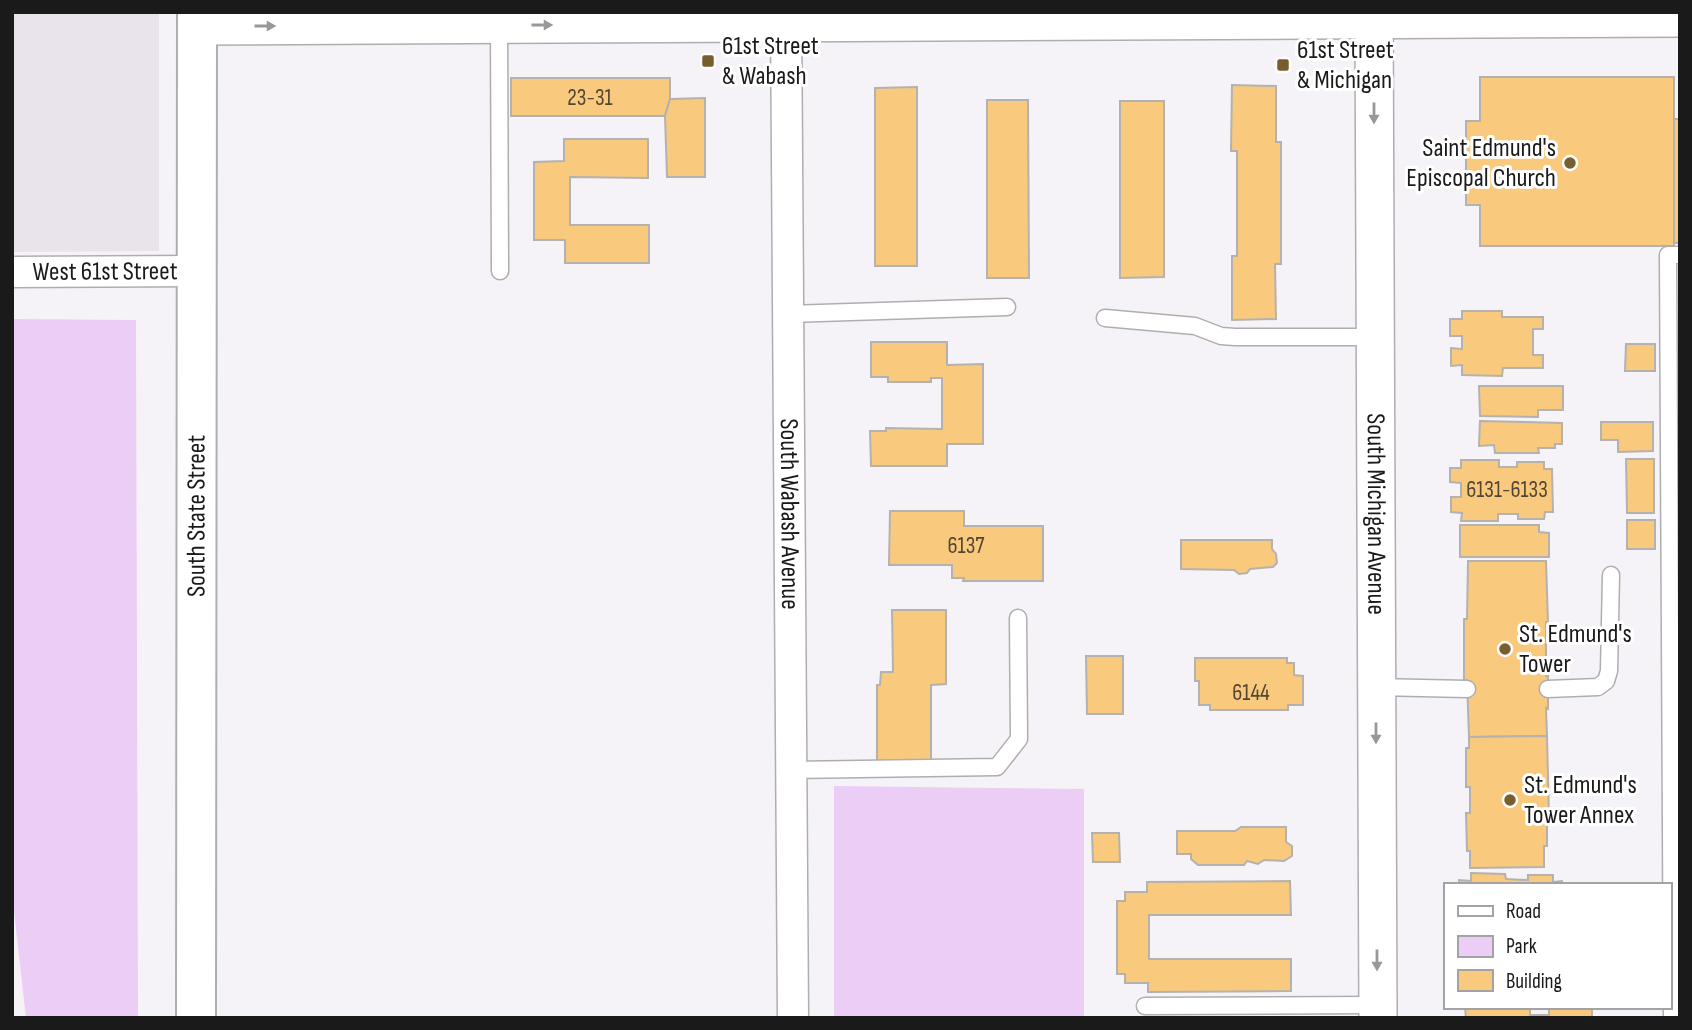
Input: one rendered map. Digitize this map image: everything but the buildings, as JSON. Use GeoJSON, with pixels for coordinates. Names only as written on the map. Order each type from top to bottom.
{"type":"FeatureCollection","features":[{"type":"Feature","properties":{"kind":"main road","name":"South State Street"},"geometry":{"type":"LineString","coordinates":[[196,1018],[197,19]]}},
{"type":"Feature","properties":{"kind":"street","name":"South Michigan Avenue"},"geometry":{"type":"LineString","coordinates":[[1374,16],[1378,1011]]}},
{"type":"Feature","properties":{"kind":"street"},"geometry":{"type":"LineString","coordinates":[[197,19],[426,19],[499,25],[786,18],[1680,18]]}},
{"type":"Feature","properties":{"kind":"street","name":"South Wabash Avenue"},"geometry":{"type":"LineString","coordinates":[[786,18],[793,1018]]}},
{"type":"Feature","properties":{"kind":"street","name":"West 61st Street"},"geometry":{"type":"LineString","coordinates":[[12,272],[197,271]]}},
{"type":"Feature","properties":{"kind":"lane"},"geometry":{"type":"LineString","coordinates":[[499,25],[500,271]]}},
{"type":"Feature","properties":{"kind":"lane"},"geometry":{"type":"LineString","coordinates":[[1672,1018],[1668,255],[1680,255]]}},
{"type":"Feature","properties":{"kind":"lane"},"geometry":{"type":"LineString","coordinates":[[788,314],[1007,307]]}},
{"type":"Feature","properties":{"kind":"lane"},"geometry":{"type":"LineString","coordinates":[[1105,318],[1187,325],[1221,336],[1235,337],[1375,337]]}},
{"type":"Feature","properties":{"kind":"lane"},"geometry":{"type":"LineString","coordinates":[[1548,689],[1598,687],[1606,681],[1609,671],[1611,575]]}},
{"type":"Feature","properties":{"kind":"lane"},"geometry":{"type":"LineString","coordinates":[[791,770],[996,767],[1020,738],[1018,618]]}},
{"type":"Feature","properties":{"kind":"lane"},"geometry":{"type":"LineString","coordinates":[[1376,687],[1467,689]]}},
{"type":"Feature","properties":{"kind":"lane"},"geometry":{"type":"LineString","coordinates":[[1145,1006],[1378,1011]]}},
{"type":"Feature","properties":{"kind":"shaded area"},"geometry":{"type":"Polygon","coordinates":[[[12,12],[159,12],[159,251],[12,252],[12,12]]]}},
{"type":"Feature","properties":{"kind":"green space"},"geometry":{"type":"Polygon","coordinates":[[[12,319],[136,320],[138,1018],[26,1018],[12,893],[12,319]]]}},
{"type":"Feature","properties":{"kind":"green space"},"geometry":{"type":"Polygon","coordinates":[[[834,786],[1084,789],[1084,1018],[834,1018],[834,786]]]}},
{"type":"Feature","properties":{"kind":"place","name":"61st Street & Wabash"},"geometry":{"type":"Point","coordinates":[708,61]}},
{"type":"Feature","properties":{"kind":"place","name":"61st Street & Michigan"},"geometry":{"type":"Point","coordinates":[1283,65]}},
{"type":"Feature","properties":{"kind":"place","name":"Saint Edmund's Episcopal Church"},"geometry":{"type":"Point","coordinates":[1570,163]}},
{"type":"Feature","properties":{"kind":"place","name":"St. Edmund's Tower"},"geometry":{"type":"Point","coordinates":[1505,649]}},
{"type":"Feature","properties":{"kind":"place","name":"St. Edmund's Tower Annex"},"geometry":{"type":"Point","coordinates":[1510,800]}}]}
